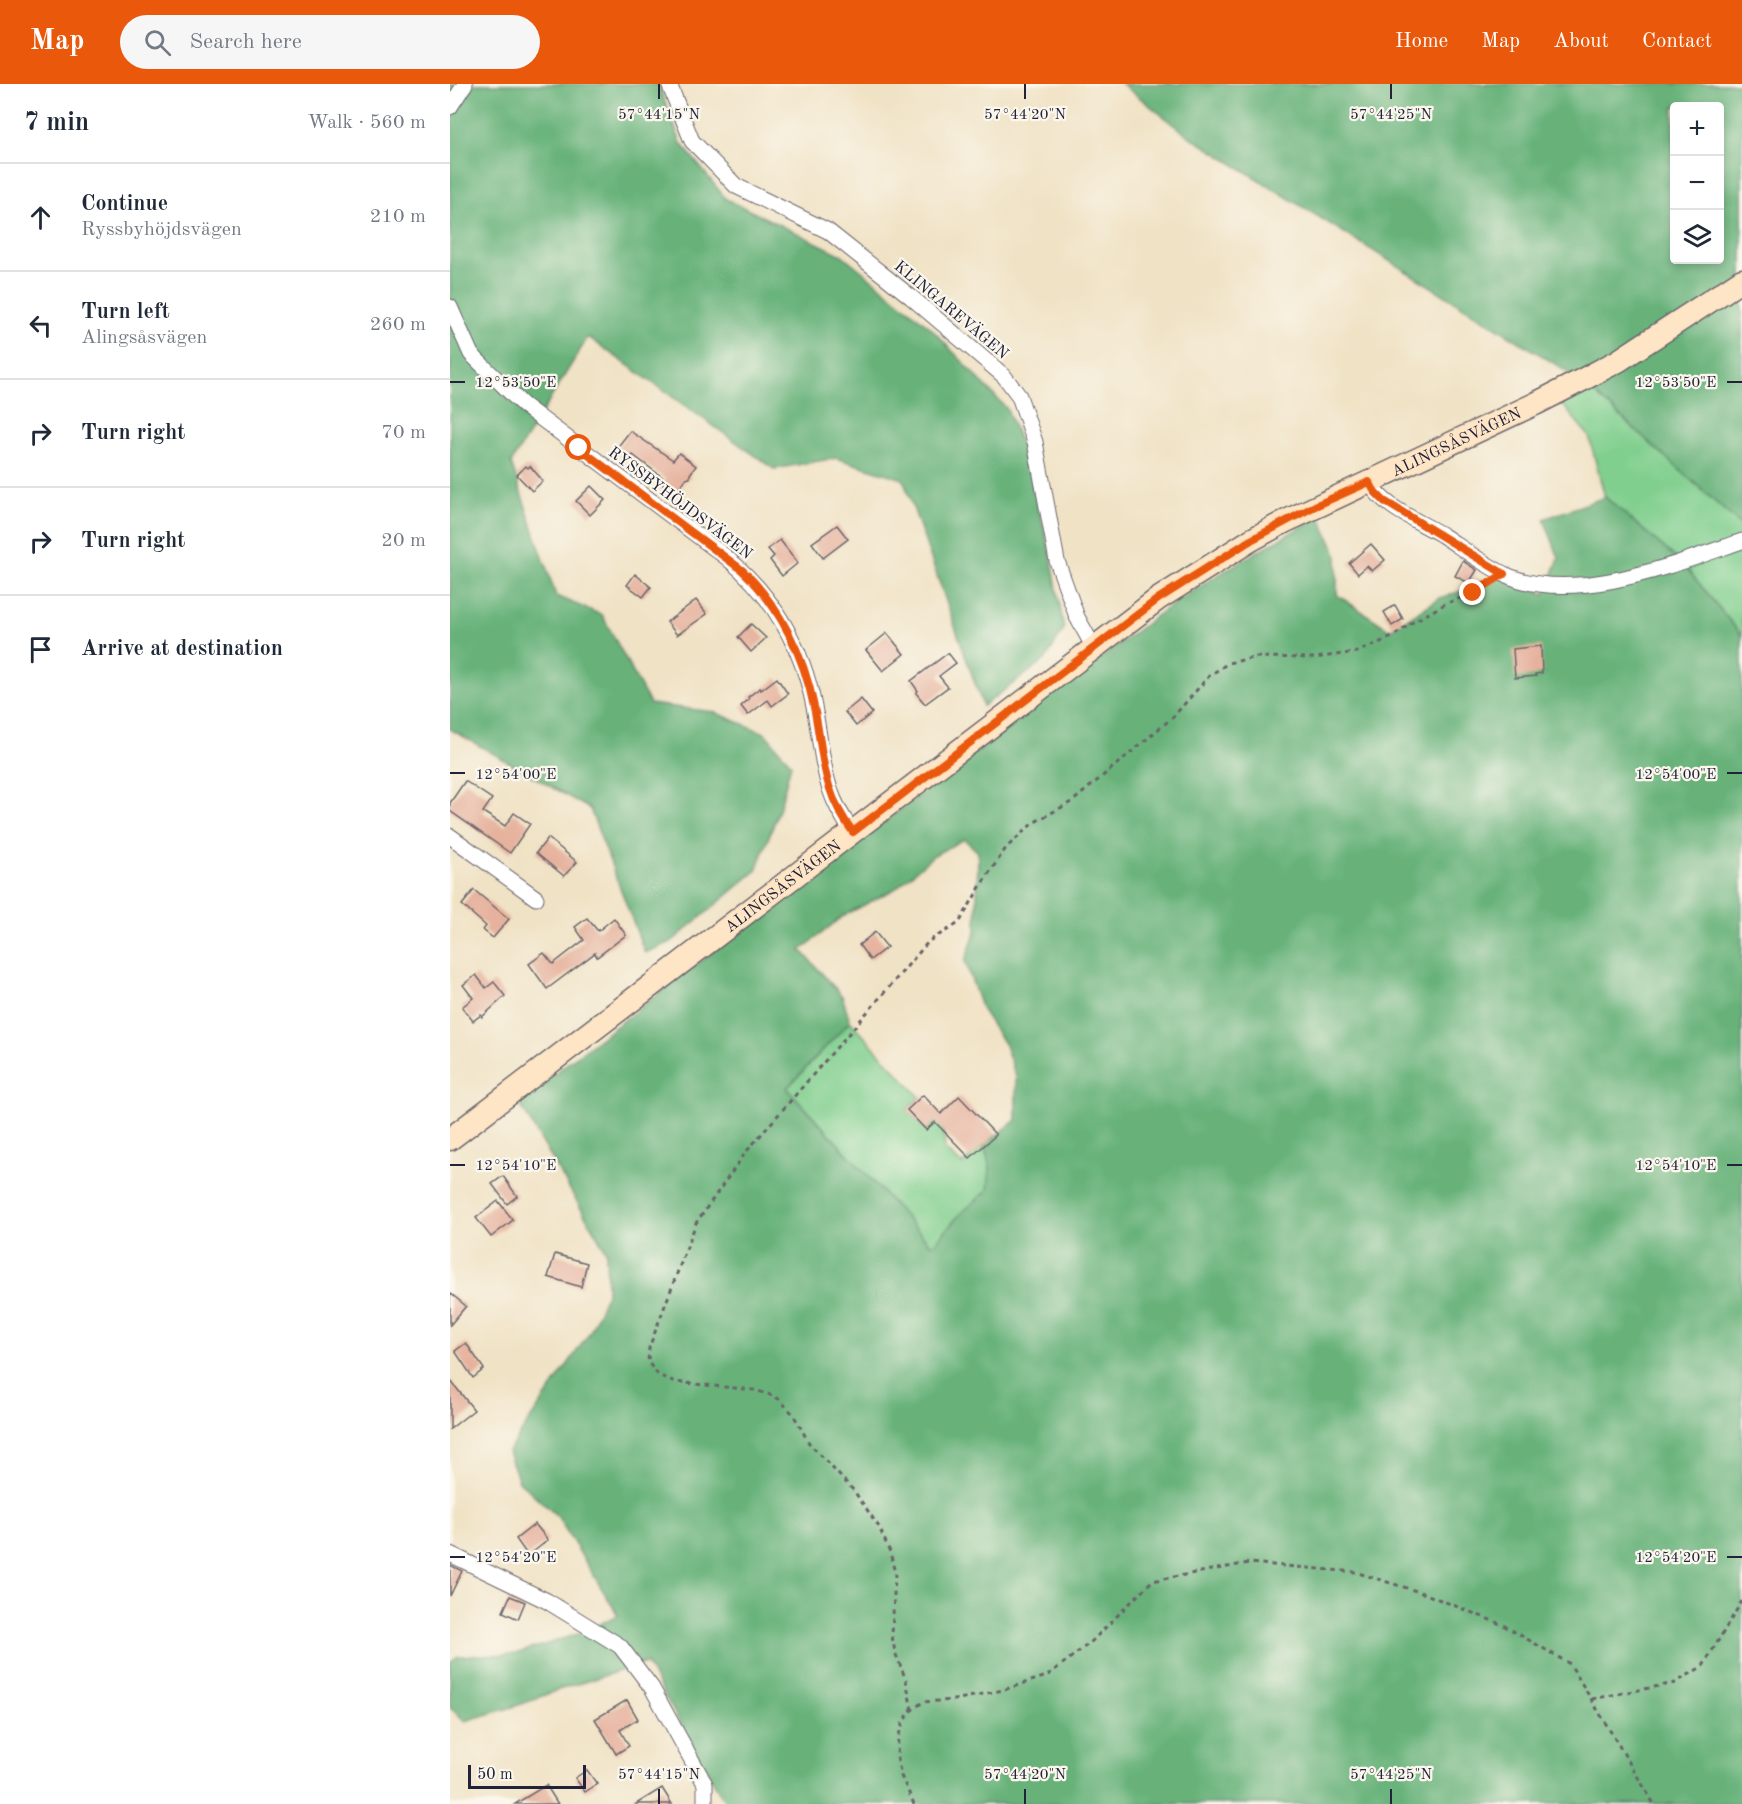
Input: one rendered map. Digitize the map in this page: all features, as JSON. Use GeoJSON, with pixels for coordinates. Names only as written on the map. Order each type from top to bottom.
{"type":"FeatureCollection","features":[{"type":"Feature","properties":{"kind":"main road","name":"ALINGSÅSVÄGEN"},"geometry":{"type":"LineString","coordinates":[[450,1139],[1158,599],[1251,540],[1315,506],[1535,404],[1618,361],[1742,280]]}},
{"type":"Feature","properties":{"kind":"street"},"geometry":{"type":"LineString","coordinates":[[450,107],[465,84]]}},
{"type":"Feature","properties":{"kind":"street","name":"KLINGAREVÄGEN"},"geometry":{"type":"LineString","coordinates":[[669,84],[692,141],[736,186],[828,231],[911,297],[1004,376],[1019,396],[1035,442],[1057,561],[1077,617],[1094,648]]}},
{"type":"Feature","properties":{"kind":"street","name":"RYSSBYHÖJDSVÄGEN"},"geometry":{"type":"LineString","coordinates":[[450,307],[471,354],[523,405],[726,557],[755,582],[788,632],[801,662],[810,685],[828,789],[842,818],[853,832]]}},
{"type":"Feature","properties":{"kind":"street"},"geometry":{"type":"LineString","coordinates":[[1369,482],[1384,501],[1504,574],[1551,585],[1603,581],[1646,574],[1742,541]]}},
{"type":"Feature","properties":{"kind":"street"},"geometry":{"type":"LineString","coordinates":[[450,836],[536,898]]}},
{"type":"Feature","properties":{"kind":"street"},"geometry":{"type":"LineString","coordinates":[[450,1554],[547,1601],[620,1647],[652,1688],[705,1784],[705,1804]]}},
{"type":"Feature","properties":{"kind":"path"},"geometry":{"type":"LineString","coordinates":[[912,1710],[906,1680],[895,1652],[892,1636],[895,1573],[890,1552],[879,1527],[854,1491],[810,1443],[793,1414],[779,1399],[754,1390],[675,1382],[658,1375],[648,1362],[649,1348],[696,1223],[746,1152],[869,1009],[929,941],[959,923],[1006,848],[1033,823],[1073,801],[1173,717],[1209,676],[1228,663],[1257,657],[1315,658],[1357,652],[1392,637],[1413,622],[1445,604],[1473,593],[1504,574]]}},
{"type":"Feature","properties":{"kind":"path"},"geometry":{"type":"LineString","coordinates":[[914,1804],[901,1776],[897,1757],[898,1738],[903,1722],[912,1710],[923,1702],[954,1700],[1003,1690],[1047,1676],[1091,1642],[1152,1581],[1249,1563],[1355,1572],[1423,1593],[1503,1626],[1570,1664],[1654,1804]]}},
{"type":"Feature","properties":{"kind":"path"},"geometry":{"type":"LineString","coordinates":[[1592,1699],[1675,1683],[1703,1666],[1742,1601]]}},
{"type":"Feature","properties":{"kind":"green space"},"geometry":{"type":"Polygon","coordinates":[[[450,84],[658,84],[681,143],[726,199],[842,255],[930,327],[1007,409],[1028,464],[1052,560],[1064,629],[1045,660],[983,706],[903,479],[836,458],[774,469],[588,337],[511,463],[556,596],[602,615],[650,704],[714,712],[765,733],[791,764],[779,810],[756,871],[671,942],[645,953],[590,809],[450,729],[450,84]]]}},
{"type":"Feature","properties":{"kind":"green space"},"geometry":{"type":"Polygon","coordinates":[[[1122,84],[1742,84],[1742,526],[1590,389],[1557,365],[1190,137],[1122,84]]]}},
{"type":"Feature","properties":{"kind":"green space"},"geometry":{"type":"Polygon","coordinates":[[[1590,389],[1742,526],[1742,636],[1684,565],[1605,497],[1589,436],[1561,403],[1590,389]]]}},
{"type":"Feature","properties":{"kind":"green space"},"geometry":{"type":"Polygon","coordinates":[[[1605,497],[1684,565],[1742,636],[1742,1804],[726,1804],[646,1663],[465,1721],[450,1708],[450,1662],[458,1656],[515,1654],[581,1633],[618,1615],[558,1517],[519,1481],[508,1452],[590,1332],[607,1293],[606,1251],[518,1101],[1160,613],[1279,539],[1320,517],[1337,555],[1337,595],[1390,630],[1440,598],[1505,577],[1545,594],[1559,558],[1544,519],[1605,497]],[[964,839],[934,855],[895,889],[843,916],[801,950],[842,996],[850,1021],[787,1088],[931,1245],[960,1214],[988,1190],[990,1167],[984,1145],[1016,1120],[1016,1077],[1005,1045],[982,1010],[965,961],[976,931],[978,852],[964,839]]]}},
{"type":"Feature","properties":{"kind":"green space"},"geometry":{"type":"Polygon","coordinates":[[[850,1021],[920,1097],[907,1110],[926,1130],[942,1115],[945,1150],[962,1164],[984,1145],[990,1167],[989,1190],[960,1214],[931,1245],[787,1088],[850,1021]]]}},
{"type":"Feature","properties":{"kind":"building"},"geometry":{"type":"Polygon","coordinates":[[[630,431],[673,460],[679,453],[696,466],[690,478],[686,479],[676,493],[663,484],[666,480],[633,455],[630,459],[616,449],[630,431]]]}},
{"type":"Feature","properties":{"kind":"building"},"geometry":{"type":"Polygon","coordinates":[[[526,466],[528,468],[530,466],[543,481],[532,491],[517,475],[526,466]]]}},
{"type":"Feature","properties":{"kind":"building"},"geometry":{"type":"Polygon","coordinates":[[[591,486],[605,500],[590,515],[576,501],[591,486]]]}},
{"type":"Feature","properties":{"kind":"building"},"geometry":{"type":"Polygon","coordinates":[[[837,525],[848,539],[823,558],[812,543],[837,525]]]}},
{"type":"Feature","properties":{"kind":"building"},"geometry":{"type":"Polygon","coordinates":[[[780,540],[798,563],[782,576],[770,560],[774,556],[768,549],[780,540]]]}},
{"type":"Feature","properties":{"kind":"building"},"geometry":{"type":"Polygon","coordinates":[[[1371,544],[1385,560],[1372,571],[1367,566],[1358,574],[1349,563],[1371,544]]]}},
{"type":"Feature","properties":{"kind":"building"},"geometry":{"type":"Polygon","coordinates":[[[1463,561],[1477,570],[1469,583],[1455,576],[1463,561]]]}},
{"type":"Feature","properties":{"kind":"building"},"geometry":{"type":"Polygon","coordinates":[[[635,574],[651,587],[643,597],[627,585],[635,574]]]}},
{"type":"Feature","properties":{"kind":"building"},"geometry":{"type":"Polygon","coordinates":[[[696,600],[707,614],[677,635],[667,622],[696,600]]]}},
{"type":"Feature","properties":{"kind":"building"},"geometry":{"type":"Polygon","coordinates":[[[1395,605],[1403,619],[1392,626],[1384,612],[1395,605]]]}},
{"type":"Feature","properties":{"kind":"building"},"geometry":{"type":"Polygon","coordinates":[[[751,624],[766,638],[751,652],[738,637],[751,624]]]}},
{"type":"Feature","properties":{"kind":"building"},"geometry":{"type":"Polygon","coordinates":[[[887,633],[904,654],[883,671],[866,650],[887,633]]]}},
{"type":"Feature","properties":{"kind":"building"},"geometry":{"type":"Polygon","coordinates":[[[1541,646],[1542,673],[1535,674],[1536,676],[1515,678],[1513,649],[1541,646]]]}},
{"type":"Feature","properties":{"kind":"building"},"geometry":{"type":"Polygon","coordinates":[[[948,653],[956,663],[939,676],[948,687],[925,704],[916,693],[918,691],[911,681],[948,653]]]}},
{"type":"Feature","properties":{"kind":"building"},"geometry":{"type":"Polygon","coordinates":[[[777,678],[788,694],[772,706],[768,700],[748,715],[741,706],[749,699],[748,697],[777,678]]]}},
{"type":"Feature","properties":{"kind":"building"},"geometry":{"type":"Polygon","coordinates":[[[861,699],[872,713],[856,726],[845,712],[861,699]]]}},
{"type":"Feature","properties":{"kind":"building"},"geometry":{"type":"Polygon","coordinates":[[[465,781],[492,799],[483,812],[505,826],[514,813],[530,824],[510,853],[450,811],[450,803],[465,781]]]}},
{"type":"Feature","properties":{"kind":"building"},"geometry":{"type":"Polygon","coordinates":[[[548,838],[577,862],[564,876],[536,853],[548,838]]]}},
{"type":"Feature","properties":{"kind":"building"},"geometry":{"type":"Polygon","coordinates":[[[474,890],[509,919],[493,938],[483,930],[486,926],[462,905],[474,890]]]}},
{"type":"Feature","properties":{"kind":"building"},"geometry":{"type":"Polygon","coordinates":[[[587,918],[598,931],[614,918],[626,935],[597,957],[595,953],[547,989],[529,964],[544,953],[553,964],[584,940],[575,927],[587,918]]]}},
{"type":"Feature","properties":{"kind":"building"},"geometry":{"type":"Polygon","coordinates":[[[875,932],[887,947],[870,960],[859,945],[875,932]]]}},
{"type":"Feature","properties":{"kind":"building"},"geometry":{"type":"Polygon","coordinates":[[[476,975],[486,988],[494,982],[505,996],[482,1017],[481,1015],[473,1021],[462,1007],[473,998],[463,985],[476,975]]]}},
{"type":"Feature","properties":{"kind":"building"},"geometry":{"type":"Polygon","coordinates":[[[923,1095],[941,1114],[959,1096],[996,1135],[970,1158],[935,1122],[926,1130],[907,1110],[923,1095]]]}},
{"type":"Feature","properties":{"kind":"building"},"geometry":{"type":"Polygon","coordinates":[[[503,1176],[517,1196],[507,1204],[492,1184],[503,1176]]]}},
{"type":"Feature","properties":{"kind":"building"},"geometry":{"type":"Polygon","coordinates":[[[498,1201],[513,1220],[491,1237],[476,1218],[498,1201]]]}},
{"type":"Feature","properties":{"kind":"building"},"geometry":{"type":"Polygon","coordinates":[[[555,1254],[587,1263],[581,1287],[548,1277],[555,1254]]]}},
{"type":"Feature","properties":{"kind":"building"},"geometry":{"type":"Polygon","coordinates":[[[450,1293],[466,1306],[450,1325],[450,1293]]]}},
{"type":"Feature","properties":{"kind":"building"},"geometry":{"type":"Polygon","coordinates":[[[466,1343],[484,1369],[473,1378],[455,1351],[466,1343]]]}},
{"type":"Feature","properties":{"kind":"building"},"geometry":{"type":"Polygon","coordinates":[[[450,1380],[474,1410],[450,1429],[450,1380]]]}},
{"type":"Feature","properties":{"kind":"building"},"geometry":{"type":"Polygon","coordinates":[[[535,1524],[548,1540],[528,1556],[516,1539],[535,1524]]]}},
{"type":"Feature","properties":{"kind":"building"},"geometry":{"type":"Polygon","coordinates":[[[450,1565],[462,1571],[450,1596],[450,1565]]]}},
{"type":"Feature","properties":{"kind":"building"},"geometry":{"type":"Polygon","coordinates":[[[510,1596],[525,1602],[518,1619],[503,1612],[510,1596]]]}},
{"type":"Feature","properties":{"kind":"building"},"geometry":{"type":"Polygon","coordinates":[[[627,1700],[638,1719],[620,1730],[629,1746],[616,1754],[595,1719],[627,1700]]]}},
{"type":"Feature","properties":{"kind":"building"},"geometry":{"type":"Polygon","coordinates":[[[587,1770],[597,1784],[585,1792],[575,1778],[587,1770]]]}},
{"type":"Feature","properties":{"kind":"building"},"geometry":{"type":"Polygon","coordinates":[[[546,1785],[558,1804],[515,1804],[546,1785]]]}},
{"type":"Feature","properties":{"kind":"building"},"geometry":{"type":"Polygon","coordinates":[[[662,1788],[672,1804],[636,1804],[662,1788]]]}},
{"type":"Feature","properties":{"kind":"route"},"geometry":{"type":"LineString","coordinates":[[579,448],[726,557],[755,582],[788,632],[801,662],[810,685],[828,789],[842,818],[853,832],[1158,599],[1251,540],[1315,506],[1369,482],[1384,501],[1504,574],[1473,593]]}}]}
